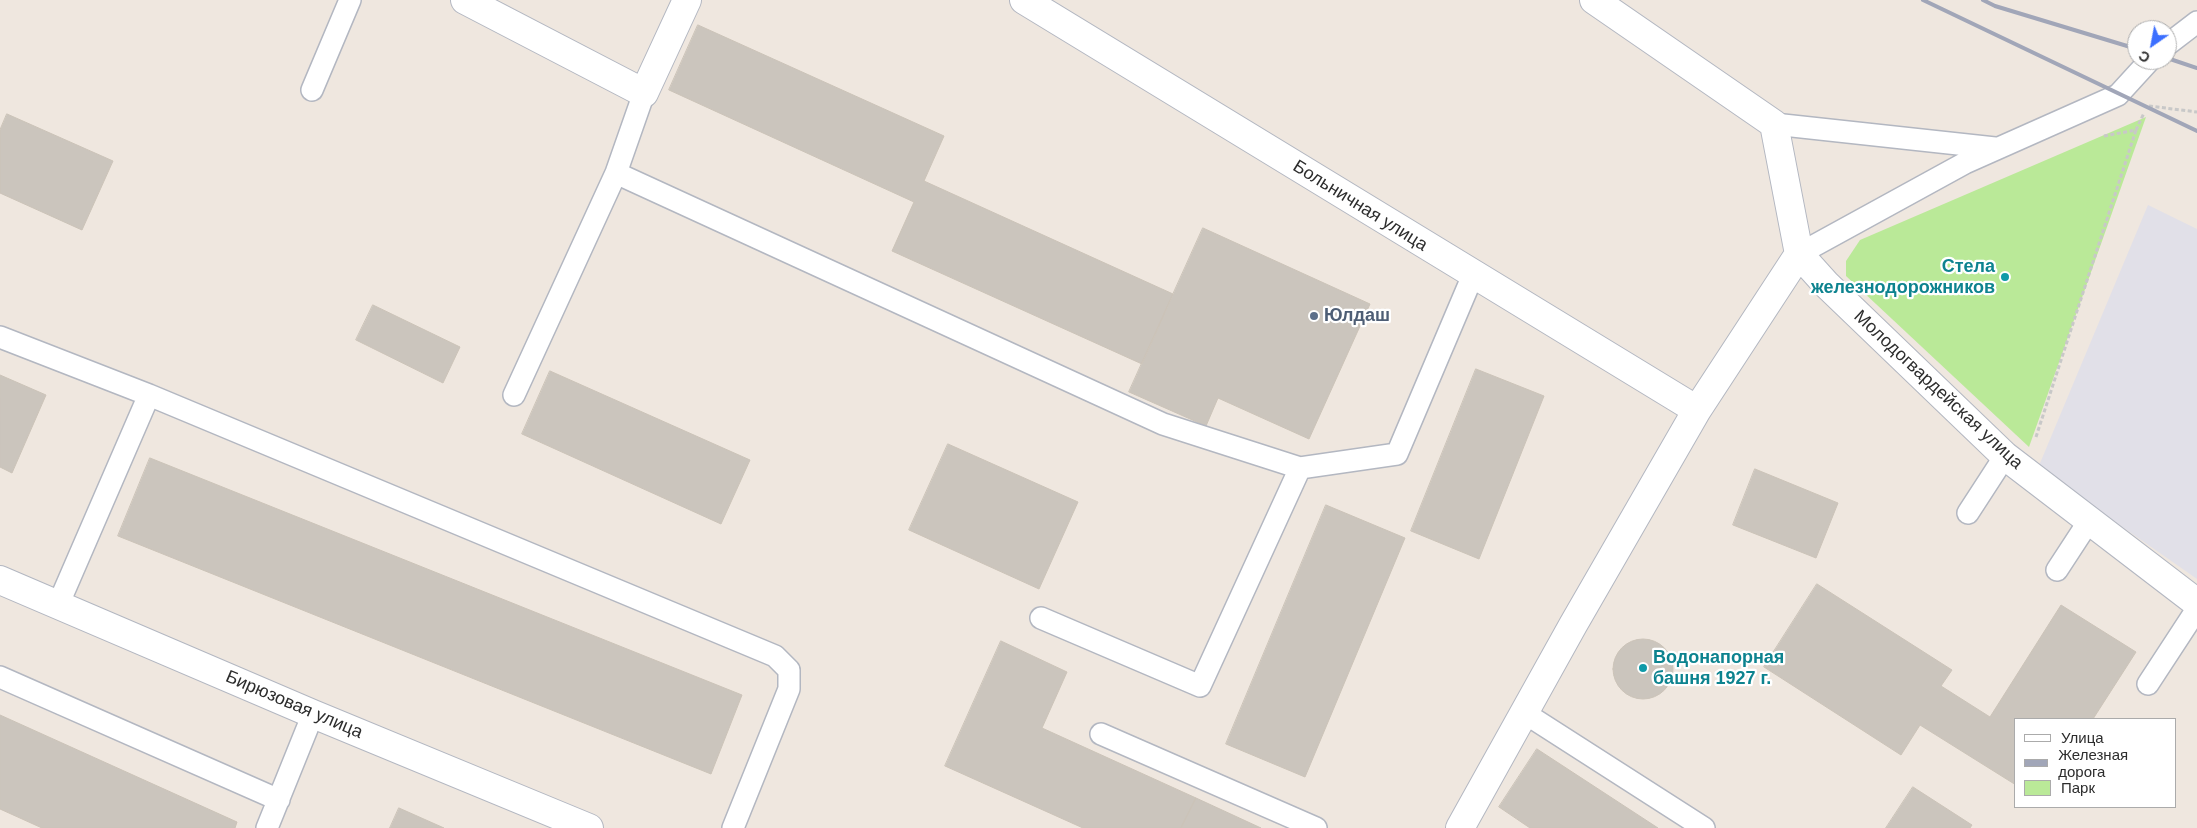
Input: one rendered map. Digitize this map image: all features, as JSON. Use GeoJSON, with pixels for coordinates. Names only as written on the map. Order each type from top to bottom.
{"type":"FeatureCollection","features":[{"type":"Feature","properties":{"kind":"street"},"geometry":{"type":"LineString","coordinates":[[465,0],[644,93],[687,0]]}},
{"type":"Feature","properties":{"kind":"street","name":"Больничная улица"},"geometry":{"type":"LineString","coordinates":[[1024,0],[1697,410]]}},
{"type":"Feature","properties":{"kind":"street"},"geometry":{"type":"LineString","coordinates":[[1460,828],[1523,712],[1697,410],[1799,254],[1774,124],[1594,0]]}},
{"type":"Feature","properties":{"kind":"street","name":"Молодогвардейская улица"},"geometry":{"type":"LineString","coordinates":[[1799,254],[1826,284],[2015,464],[2197,603]]}},
{"type":"Feature","properties":{"kind":"street","name":"Бирюзовая улица"},"geometry":{"type":"LineString","coordinates":[[0,580],[313,714],[589,828]]}},
{"type":"Feature","properties":{"kind":"lane"},"geometry":{"type":"LineString","coordinates":[[312,90],[350,0]]}},
{"type":"Feature","properties":{"kind":"lane"},"geometry":{"type":"LineString","coordinates":[[2177,37],[2197,22]]}},
{"type":"Feature","properties":{"kind":"lane"},"geometry":{"type":"LineString","coordinates":[[1799,254],[1965,163],[2118,95],[2141,70]]}},
{"type":"Feature","properties":{"kind":"lane"},"geometry":{"type":"LineString","coordinates":[[514,395],[616,172],[644,93]]}},
{"type":"Feature","properties":{"kind":"lane"},"geometry":{"type":"LineString","coordinates":[[1774,124],[1998,148]]}},
{"type":"Feature","properties":{"kind":"lane"},"geometry":{"type":"LineString","coordinates":[[616,172],[1163,424],[1300,468],[1397,454],[1473,275]]}},
{"type":"Feature","properties":{"kind":"lane"},"geometry":{"type":"LineString","coordinates":[[0,336],[775,656],[789,670],[789,689],[733,828]]}},
{"type":"Feature","properties":{"kind":"lane"},"geometry":{"type":"LineString","coordinates":[[58,605],[149,396]]}},
{"type":"Feature","properties":{"kind":"lane"},"geometry":{"type":"LineString","coordinates":[[1968,513],[2015,464]]}},
{"type":"Feature","properties":{"kind":"lane"},"geometry":{"type":"LineString","coordinates":[[1041,618],[1200,686],[1300,468]]}},
{"type":"Feature","properties":{"kind":"lane"},"geometry":{"type":"LineString","coordinates":[[2057,570],[2089,521]]}},
{"type":"Feature","properties":{"kind":"lane"},"geometry":{"type":"LineString","coordinates":[[2148,684],[2197,609]]}},
{"type":"Feature","properties":{"kind":"lane"},"geometry":{"type":"LineString","coordinates":[[0,677],[279,800]]}},
{"type":"Feature","properties":{"kind":"lane"},"geometry":{"type":"LineString","coordinates":[[1523,712],[1704,828]]}},
{"type":"Feature","properties":{"kind":"lane"},"geometry":{"type":"LineString","coordinates":[[267,828],[313,714]]}},
{"type":"Feature","properties":{"kind":"lane"},"geometry":{"type":"LineString","coordinates":[[1101,734],[1316,828]]}},
{"type":"Feature","properties":{"kind":"path"},"geometry":{"type":"LineString","coordinates":[[2015,464],[2136,130]]}},
{"type":"Feature","properties":{"kind":"shaded area"},"geometry":{"type":"Polygon","coordinates":[[[2148,205],[2197,229],[2197,579],[2038,468],[2148,205]]]}},
{"type":"Feature","properties":{"kind":"green space"},"geometry":{"type":"Polygon","coordinates":[[[2146,117],[2029,447],[1846,276],[1846,261],[1860,240],[2146,117]]]}},
{"type":"Feature","properties":{"kind":"building"},"geometry":{"type":"Polygon","coordinates":[[[698,25],[944,136],[924,181],[1173,294],[1142,364],[892,251],[914,202],[669,90],[698,25]]]}},
{"type":"Feature","properties":{"kind":"building"},"geometry":{"type":"Polygon","coordinates":[[[7,114],[113,161],[82,230],[0,193],[0,130],[7,114]]]}},
{"type":"Feature","properties":{"kind":"building"},"geometry":{"type":"Polygon","coordinates":[[[1203,228],[1370,304],[1309,439],[1218,398],[1206,426],[1129,392],[1203,228]]]}},
{"type":"Feature","properties":{"kind":"building"},"geometry":{"type":"Polygon","coordinates":[[[373,305],[460,347],[443,383],[356,340],[373,305]]]}},
{"type":"Feature","properties":{"kind":"building"},"geometry":{"type":"Polygon","coordinates":[[[1476,369],[1544,396],[1479,559],[1411,531],[1476,369]]]}},
{"type":"Feature","properties":{"kind":"building"},"geometry":{"type":"Polygon","coordinates":[[[550,371],[750,460],[721,524],[522,434],[550,371]]]}},
{"type":"Feature","properties":{"kind":"building"},"geometry":{"type":"Polygon","coordinates":[[[0,375],[46,395],[12,473],[0,467],[0,375]]]}},
{"type":"Feature","properties":{"kind":"building"},"geometry":{"type":"Polygon","coordinates":[[[948,444],[1078,502],[1039,589],[909,530],[948,444]]]}},
{"type":"Feature","properties":{"kind":"building"},"geometry":{"type":"Polygon","coordinates":[[[150,458],[742,695],[711,774],[118,536],[150,458]]]}},
{"type":"Feature","properties":{"kind":"building"},"geometry":{"type":"Polygon","coordinates":[[[1755,469],[1838,503],[1816,558],[1733,525],[1755,469]]]}},
{"type":"Feature","properties":{"kind":"building"},"geometry":{"type":"Polygon","coordinates":[[[1326,505],[1405,538],[1305,777],[1226,744],[1326,505]]]}},
{"type":"Feature","properties":{"kind":"building"},"geometry":{"type":"Polygon","coordinates":[[[1817,584],[1952,670],[1941,686],[1990,717],[2061,605],[2136,652],[2094,718],[2014,718],[2014,784],[1920,725],[1901,755],[1764,667],[1817,584]]]}},
{"type":"Feature","properties":{"kind":"building","name":"Водонапорная башня 1927 г."},"geometry":{"type":"Polygon","coordinates":[[[1637,639],[1649,639],[1660,644],[1668,652],[1673,663],[1671,681],[1660,694],[1649,699],[1637,699],[1626,694],[1618,686],[1613,675],[1613,663],[1618,652],[1626,644],[1637,639]]]}},
{"type":"Feature","properties":{"kind":"building"},"geometry":{"type":"Polygon","coordinates":[[[1001,641],[1067,672],[1042,728],[1196,798],[1181,828],[1083,828],[945,766],[1001,641]]]}},
{"type":"Feature","properties":{"kind":"building"},"geometry":{"type":"Polygon","coordinates":[[[0,715],[237,822],[235,828],[42,828],[0,809],[0,715]]]}},
{"type":"Feature","properties":{"kind":"building"},"geometry":{"type":"Polygon","coordinates":[[[1537,749],[1658,828],[1530,828],[1499,807],[1537,749]]]}},
{"type":"Feature","properties":{"kind":"building"},"geometry":{"type":"Polygon","coordinates":[[[1913,787],[1972,825],[1970,828],[1886,828],[1913,787]]]}},
{"type":"Feature","properties":{"kind":"building"},"geometry":{"type":"Polygon","coordinates":[[[1196,798],[1261,828],[1181,828],[1196,798]]]}},
{"type":"Feature","properties":{"kind":"building"},"geometry":{"type":"Polygon","coordinates":[[[399,808],[444,828],[390,828],[399,808]]]}},
{"type":"Feature","properties":{"kind":"railway"},"geometry":{"type":"LineString","coordinates":[[1923,0],[2197,131]]}},
{"type":"Feature","properties":{"kind":"railway"},"geometry":{"type":"LineString","coordinates":[[1983,0],[1995,6],[2127,46]]}},
{"type":"Feature","properties":{"kind":"railway"},"geometry":{"type":"LineString","coordinates":[[2177,61],[2197,68]]}},
{"type":"Feature","properties":{"kind":"place","name":"Стела железнодорожников"},"geometry":{"type":"Point","coordinates":[2005,277]}},
{"type":"Feature","properties":{"kind":"place","name":"Юлдаш"},"geometry":{"type":"Point","coordinates":[1314,316]}},
{"type":"Feature","properties":{"kind":"place","name":"Водонапорная башня 1927 г."},"geometry":{"type":"Point","coordinates":[1643,668]}}]}
